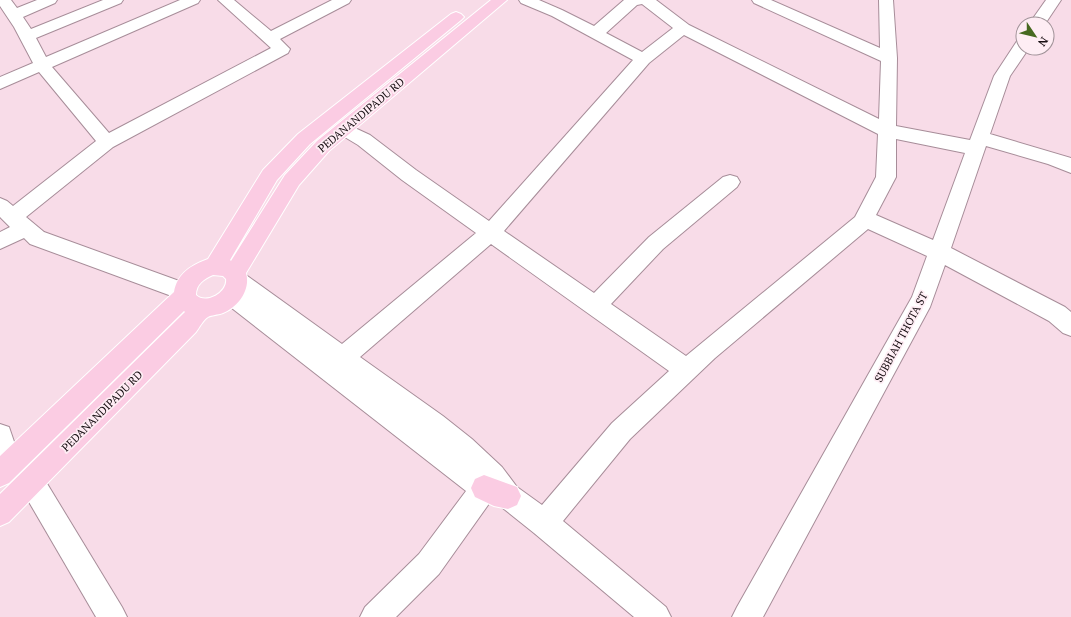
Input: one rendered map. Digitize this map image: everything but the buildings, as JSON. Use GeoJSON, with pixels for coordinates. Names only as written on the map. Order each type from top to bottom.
{"type":"FeatureCollection","features":[{"type":"Feature","properties":{"kind":"main road","name":"PEDANANDIPADU RD"},"geometry":{"type":"LineString","coordinates":[[215,266],[270,175],[304,139],[477,0]]}},
{"type":"Feature","properties":{"kind":"main road","name":"PEDANANDIPADU RD"},"geometry":{"type":"LineString","coordinates":[[235,283],[292,180],[323,146],[500,0]]}},
{"type":"Feature","properties":{"kind":"main road"},"geometry":{"type":"LineString","coordinates":[[215,266],[225,266],[232,269],[235,283],[224,302],[216,306],[191,299],[187,285],[199,272],[215,266]]}},
{"type":"Feature","properties":{"kind":"main road","name":"PEDANANDIPADU RD"},"geometry":{"type":"LineString","coordinates":[[0,512],[188,325],[191,299]]}},
{"type":"Feature","properties":{"kind":"main road"},"geometry":{"type":"LineString","coordinates":[[5,469],[191,299]]}},
{"type":"Feature","properties":{"kind":"street"},"geometry":{"type":"LineString","coordinates":[[3,0],[27,36],[42,64],[107,142]]}},
{"type":"Feature","properties":{"kind":"street"},"geometry":{"type":"LineString","coordinates":[[14,15],[50,0]]}},
{"type":"Feature","properties":{"kind":"street"},"geometry":{"type":"LineString","coordinates":[[27,36],[116,0]]}},
{"type":"Feature","properties":{"kind":"street"},"geometry":{"type":"LineString","coordinates":[[0,83],[193,0]]}},
{"type":"Feature","properties":{"kind":"street"},"geometry":{"type":"LineString","coordinates":[[0,241],[13,217],[107,142],[282,49],[225,0]]}},
{"type":"Feature","properties":{"kind":"street"},"geometry":{"type":"LineString","coordinates":[[270,38],[344,0]]}},
{"type":"Feature","properties":{"kind":"street"},"geometry":{"type":"LineString","coordinates":[[526,0],[558,13],[643,59]]}},
{"type":"Feature","properties":{"kind":"street"},"geometry":{"type":"LineString","coordinates":[[596,33],[632,1],[639,0]]}},
{"type":"Feature","properties":{"kind":"street"},"geometry":{"type":"LineString","coordinates":[[646,0],[683,28],[887,131],[978,143],[1054,159],[1071,166]]}},
{"type":"Feature","properties":{"kind":"street"},"geometry":{"type":"LineString","coordinates":[[759,0],[888,58]]}},
{"type":"Feature","properties":{"kind":"street"},"geometry":{"type":"LineString","coordinates":[[544,523],[621,431],[707,351],[862,222],[886,177],[888,58],[886,0]]}},
{"type":"Feature","properties":{"kind":"street"},"geometry":{"type":"LineString","coordinates":[[1043,16],[1054,0]]}},
{"type":"Feature","properties":{"kind":"street"},"geometry":{"type":"LineString","coordinates":[[344,357],[491,232],[643,59],[683,28]]}},
{"type":"Feature","properties":{"kind":"street","name":"SUBBIAH THOTA ST"},"geometry":{"type":"LineString","coordinates":[[747,617],[922,300],[1002,76],[1016,56]]}},
{"type":"Feature","properties":{"kind":"street"},"geometry":{"type":"LineString","coordinates":[[344,129],[364,140],[410,175],[687,370]]}},
{"type":"Feature","properties":{"kind":"street"},"geometry":{"type":"LineString","coordinates":[[595,306],[656,244],[730,182]]}},
{"type":"Feature","properties":{"kind":"street"},"geometry":{"type":"LineString","coordinates":[[13,217],[37,238],[191,299]]}},
{"type":"Feature","properties":{"kind":"street"},"geometry":{"type":"LineString","coordinates":[[864,218],[939,252],[1057,314],[1071,326]]}},
{"type":"Feature","properties":{"kind":"street"},"geometry":{"type":"LineString","coordinates":[[235,283],[344,357],[434,424],[463,448],[495,487]]}},
{"type":"Feature","properties":{"kind":"street"},"geometry":{"type":"LineString","coordinates":[[235,283],[495,487],[544,523],[656,617]]}},
{"type":"Feature","properties":{"kind":"street"},"geometry":{"type":"LineString","coordinates":[[0,436],[5,469]]}},
{"type":"Feature","properties":{"kind":"street"},"geometry":{"type":"LineString","coordinates":[[31,482],[112,617]]}},
{"type":"Feature","properties":{"kind":"street"},"geometry":{"type":"LineString","coordinates":[[375,617],[429,564],[495,487]]}}]}
